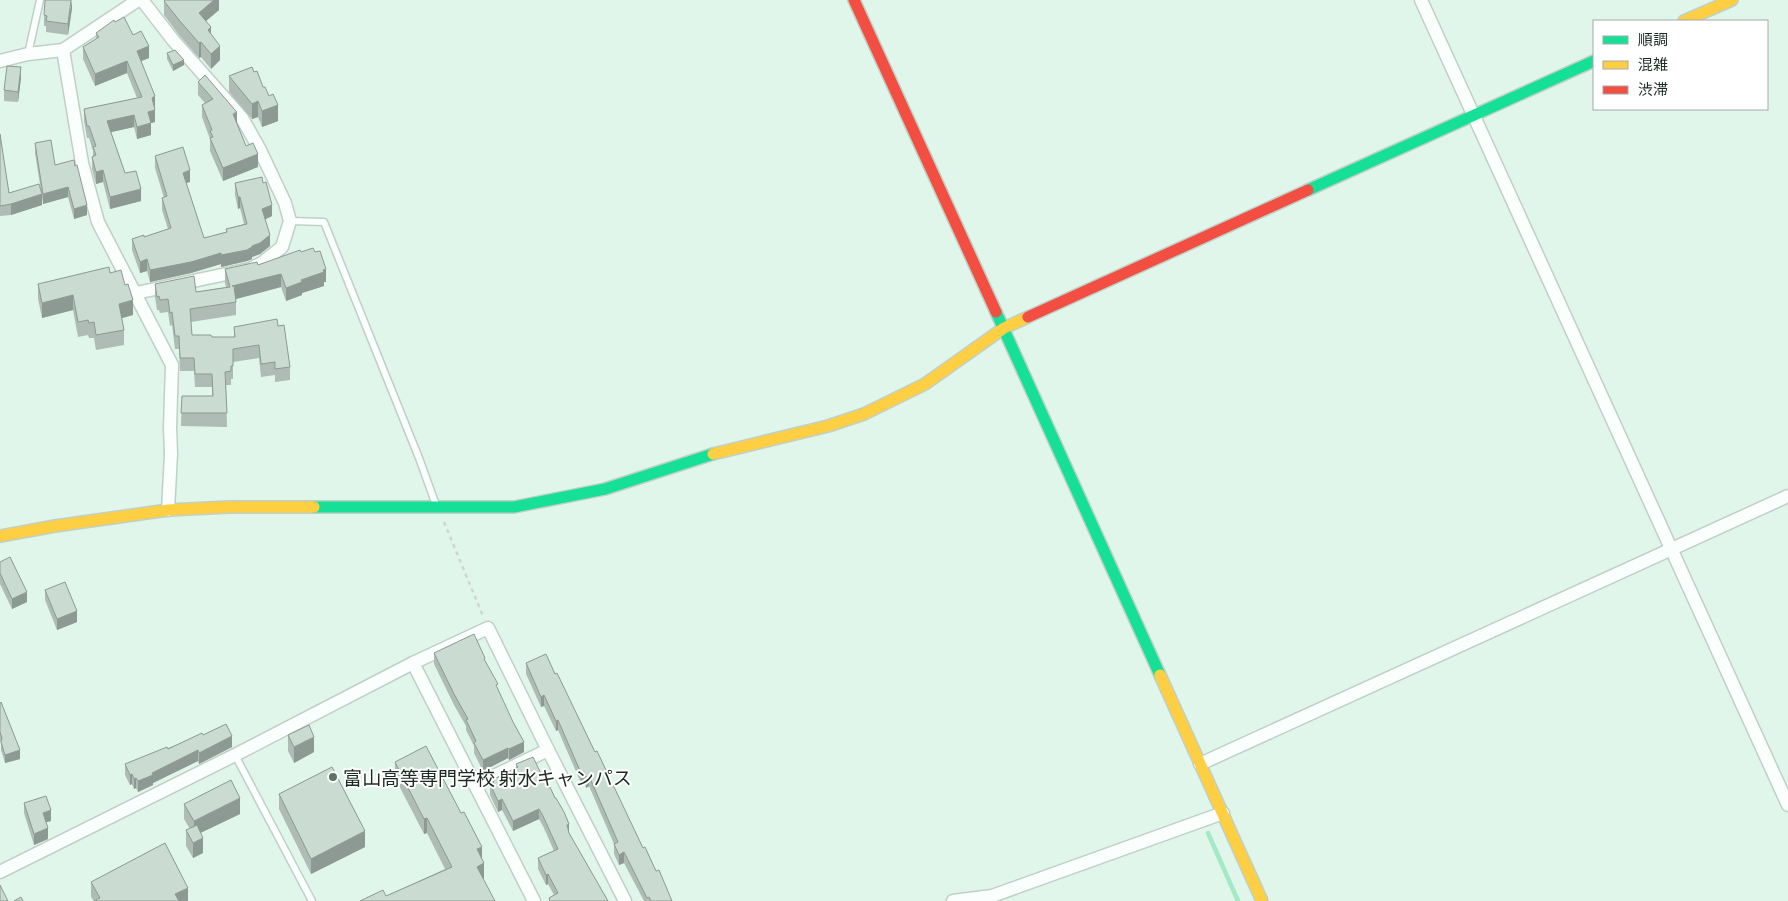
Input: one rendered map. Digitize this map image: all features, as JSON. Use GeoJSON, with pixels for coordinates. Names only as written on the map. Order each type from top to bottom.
{"type":"FeatureCollection","features":[{"type":"Feature","properties":{"kind":"street"},"geometry":{"type":"LineString","coordinates":[[0,61],[28,54],[63,50],[140,0],[242,118],[260,150],[285,203],[290,221],[282,247],[250,269],[136,294]]}},
{"type":"Feature","properties":{"kind":"street"},"geometry":{"type":"LineString","coordinates":[[854,0],[1200,764],[1219,814],[1262,901]]}},
{"type":"Feature","properties":{"kind":"street"},"geometry":{"type":"LineString","coordinates":[[1421,0],[1788,806]]}},
{"type":"Feature","properties":{"kind":"street"},"geometry":{"type":"LineString","coordinates":[[1686,20],[1732,0]]}},
{"type":"Feature","properties":{"kind":"street"},"geometry":{"type":"LineString","coordinates":[[63,50],[82,163],[98,222],[172,365],[168,510]]}},
{"type":"Feature","properties":{"kind":"street"},"geometry":{"type":"LineString","coordinates":[[0,536],[168,510],[229,507],[514,507],[605,489],[718,453],[828,426],[864,414],[924,384],[1004,328],[1593,61]]}},
{"type":"Feature","properties":{"kind":"street"},"geometry":{"type":"LineString","coordinates":[[1200,764],[1788,496]]}},
{"type":"Feature","properties":{"kind":"street"},"geometry":{"type":"LineString","coordinates":[[0,872],[235,755],[413,663],[488,628],[625,901]]}},
{"type":"Feature","properties":{"kind":"street"},"geometry":{"type":"LineString","coordinates":[[413,663],[534,901]]}},
{"type":"Feature","properties":{"kind":"street"},"geometry":{"type":"LineString","coordinates":[[475,785],[548,750]]}},
{"type":"Feature","properties":{"kind":"street"},"geometry":{"type":"LineString","coordinates":[[953,901],[991,898],[1219,814]]}},
{"type":"Feature","properties":{"kind":"lane"},"geometry":{"type":"LineString","coordinates":[[28,54],[40,0]]}},
{"type":"Feature","properties":{"kind":"lane"},"geometry":{"type":"LineString","coordinates":[[290,221],[324,222],[419,458],[436,507]]}},
{"type":"Feature","properties":{"kind":"lane"},"geometry":{"type":"LineString","coordinates":[[235,755],[312,901]]}},
{"type":"Feature","properties":{"kind":"path"},"geometry":{"type":"LineString","coordinates":[[436,507],[443,518],[488,628]]}},
{"type":"Feature","properties":{"kind":"building"},"geometry":{"type":"Polygon","coordinates":[[[45,0],[71,0],[68,24],[46,21],[47,16],[44,15],[45,0]]]}},
{"type":"Feature","properties":{"kind":"building"},"geometry":{"type":"Polygon","coordinates":[[[165,0],[214,0],[199,13],[211,27],[208,30],[220,46],[211,54],[179,20],[165,0]]]}},
{"type":"Feature","properties":{"kind":"building"},"geometry":{"type":"Polygon","coordinates":[[[124,17],[133,35],[141,31],[149,46],[137,51],[155,96],[152,98],[155,110],[148,112],[151,123],[137,127],[134,115],[107,121],[125,173],[136,171],[141,189],[110,197],[103,170],[96,172],[92,157],[96,155],[93,147],[96,146],[89,126],[87,126],[84,109],[142,97],[127,61],[95,74],[83,47],[99,37],[96,33],[114,20],[115,22],[124,17]]]}},
{"type":"Feature","properties":{"kind":"building"},"geometry":{"type":"Polygon","coordinates":[[[175,50],[184,60],[173,65],[167,53],[175,50]]]}},
{"type":"Feature","properties":{"kind":"building"},"geometry":{"type":"Polygon","coordinates":[[[7,66],[21,67],[18,92],[4,90],[7,66]]]}},
{"type":"Feature","properties":{"kind":"building"},"geometry":{"type":"Polygon","coordinates":[[[252,67],[254,72],[257,71],[263,87],[265,87],[269,96],[273,94],[278,105],[262,111],[258,101],[252,104],[229,76],[252,67]]]}},
{"type":"Feature","properties":{"kind":"building"},"geometry":{"type":"Polygon","coordinates":[[[205,75],[237,112],[233,114],[246,146],[253,143],[258,154],[223,168],[210,138],[213,137],[210,131],[212,130],[202,105],[213,99],[198,82],[205,75]]]}},
{"type":"Feature","properties":{"kind":"building"},"geometry":{"type":"Polygon","coordinates":[[[0,134],[9,193],[39,184],[42,194],[0,206],[0,134]]]}},
{"type":"Feature","properties":{"kind":"building"},"geometry":{"type":"Polygon","coordinates":[[[51,140],[55,165],[74,160],[75,166],[77,165],[87,205],[74,209],[68,187],[43,194],[35,143],[51,140]]]}},
{"type":"Feature","properties":{"kind":"building"},"geometry":{"type":"Polygon","coordinates":[[[183,147],[190,170],[183,173],[204,238],[227,232],[226,229],[247,224],[235,183],[262,177],[263,183],[266,182],[272,205],[262,209],[270,235],[247,250],[221,255],[221,253],[191,262],[150,270],[147,259],[140,262],[132,239],[171,228],[162,198],[167,196],[155,156],[183,147]]]}},
{"type":"Feature","properties":{"kind":"building"},"geometry":{"type":"Polygon","coordinates":[[[313,248],[315,252],[320,251],[326,269],[323,270],[324,272],[301,280],[302,282],[286,288],[281,274],[232,286],[234,286],[236,302],[190,309],[192,335],[235,337],[234,327],[277,319],[278,326],[284,325],[290,367],[275,369],[275,362],[261,364],[259,345],[233,349],[233,366],[231,366],[231,371],[225,372],[227,413],[181,413],[182,396],[213,396],[212,374],[195,374],[194,358],[180,358],[179,336],[175,336],[172,312],[170,313],[168,299],[160,300],[159,296],[157,297],[155,284],[194,276],[196,292],[230,287],[225,269],[257,262],[258,265],[300,250],[301,252],[313,248]]]}},
{"type":"Feature","properties":{"kind":"building"},"geometry":{"type":"Polygon","coordinates":[[[109,267],[110,273],[121,270],[125,285],[128,284],[133,300],[119,304],[124,330],[96,335],[94,322],[89,323],[88,320],[78,322],[73,295],[42,303],[38,284],[109,267]]]}},
{"type":"Feature","properties":{"kind":"building"},"geometry":{"type":"Polygon","coordinates":[[[10,557],[27,592],[12,599],[0,573],[0,562],[10,557]]]}},
{"type":"Feature","properties":{"kind":"building"},"geometry":{"type":"Polygon","coordinates":[[[65,582],[77,611],[57,619],[45,590],[65,582]]]}},
{"type":"Feature","properties":{"kind":"building"},"geometry":{"type":"Polygon","coordinates":[[[474,634],[484,659],[498,684],[496,685],[513,722],[524,742],[483,760],[474,743],[476,741],[466,720],[468,719],[434,653],[474,634]]]}},
{"type":"Feature","properties":{"kind":"building"},"geometry":{"type":"Polygon","coordinates":[[[546,654],[595,752],[597,751],[643,848],[645,847],[656,871],[659,870],[672,901],[651,901],[649,897],[647,898],[624,852],[619,855],[614,844],[618,842],[589,776],[586,777],[584,772],[581,773],[558,720],[556,721],[544,695],[541,697],[526,663],[546,654]]]}},
{"type":"Feature","properties":{"kind":"building"},"geometry":{"type":"Polygon","coordinates":[[[1,702],[20,750],[5,755],[0,732],[1,702]]]}},
{"type":"Feature","properties":{"kind":"building"},"geometry":{"type":"Polygon","coordinates":[[[226,724],[232,736],[199,753],[198,750],[152,773],[153,775],[138,781],[136,778],[134,779],[132,774],[130,775],[125,764],[167,747],[168,749],[226,724]]]}},
{"type":"Feature","properties":{"kind":"building"},"geometry":{"type":"Polygon","coordinates":[[[309,725],[314,737],[294,747],[288,735],[309,725]]]}},
{"type":"Feature","properties":{"kind":"building"},"geometry":{"type":"Polygon","coordinates":[[[426,746],[461,813],[464,812],[482,847],[477,849],[484,863],[477,867],[495,901],[360,901],[383,890],[386,896],[452,867],[427,818],[424,819],[395,762],[426,746]]]}},
{"type":"Feature","properties":{"kind":"building"},"geometry":{"type":"Polygon","coordinates":[[[533,757],[548,788],[550,787],[564,812],[569,824],[567,825],[569,833],[608,901],[550,901],[549,898],[558,893],[538,858],[558,849],[543,816],[539,809],[513,821],[502,799],[498,801],[490,784],[494,782],[492,780],[518,767],[516,764],[533,757]]]}},
{"type":"Feature","properties":{"kind":"building"},"geometry":{"type":"Polygon","coordinates":[[[332,767],[365,831],[311,859],[279,794],[332,767]]]}},
{"type":"Feature","properties":{"kind":"building"},"geometry":{"type":"Polygon","coordinates":[[[231,780],[240,798],[194,821],[184,804],[231,780]]]}},
{"type":"Feature","properties":{"kind":"building"},"geometry":{"type":"Polygon","coordinates":[[[46,796],[51,810],[43,813],[48,828],[34,834],[24,803],[46,796]]]}},
{"type":"Feature","properties":{"kind":"building"},"geometry":{"type":"Polygon","coordinates":[[[197,825],[203,838],[193,843],[186,830],[197,825]]]}},
{"type":"Feature","properties":{"kind":"building"},"geometry":{"type":"Polygon","coordinates":[[[165,843],[188,888],[175,894],[179,901],[94,901],[100,898],[91,882],[165,843]]]}},
{"type":"Feature","properties":{"kind":"building"},"geometry":{"type":"Polygon","coordinates":[[[0,885],[8,901],[0,901],[0,885]]]}},
{"type":"Feature","properties":{"kind":"building"},"geometry":{"type":"Polygon","coordinates":[[[21,897],[23,901],[14,901],[21,897]]]}},
{"type":"Feature","properties":{"kind":"waterway"},"geometry":{"type":"LineString","coordinates":[[1208,833],[1238,901]]}},
{"type":"Feature","properties":{"kind":"traffic: fast"},"geometry":{"type":"LineString","coordinates":[[1308,190],[1593,61]]}},
{"type":"Feature","properties":{"kind":"traffic: fast"},"geometry":{"type":"LineString","coordinates":[[996,312],[1160,675]]}},
{"type":"Feature","properties":{"kind":"traffic: fast"},"geometry":{"type":"LineString","coordinates":[[314,507],[514,507],[605,489],[713,454]]}},
{"type":"Feature","properties":{"kind":"traffic: slow"},"geometry":{"type":"LineString","coordinates":[[1686,20],[1732,0]]}},
{"type":"Feature","properties":{"kind":"traffic: slow"},"geometry":{"type":"LineString","coordinates":[[713,454],[828,426],[864,414],[925,384],[1004,328],[1028,317]]}},
{"type":"Feature","properties":{"kind":"traffic: slow"},"geometry":{"type":"LineString","coordinates":[[0,536],[168,510],[229,507],[314,507]]}},
{"type":"Feature","properties":{"kind":"traffic: slow"},"geometry":{"type":"LineString","coordinates":[[1160,675],[1262,901]]}},
{"type":"Feature","properties":{"kind":"traffic: jam"},"geometry":{"type":"LineString","coordinates":[[854,0],[996,312]]}},
{"type":"Feature","properties":{"kind":"traffic: jam"},"geometry":{"type":"LineString","coordinates":[[1028,317],[1308,190]]}},
{"type":"Feature","properties":{"kind":"place","name":"富山高等専門学校 射水キャンパス"},"geometry":{"type":"Point","coordinates":[333,777]}}]}
